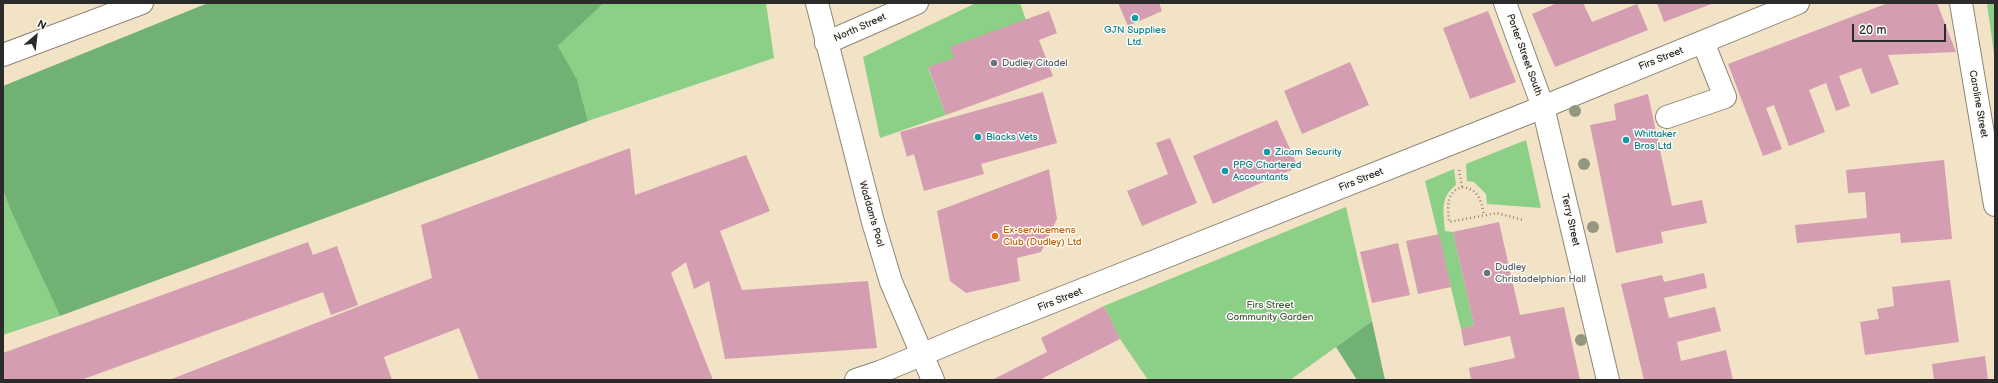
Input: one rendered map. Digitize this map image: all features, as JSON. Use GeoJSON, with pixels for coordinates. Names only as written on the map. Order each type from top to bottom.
{"type":"FeatureCollection","features":[{"type":"Feature","properties":{"kind":"main road"},"geometry":{"type":"LineString","coordinates":[[3,55],[142,3]]}},
{"type":"Feature","properties":{"kind":"main road","name":"Waddam's Pool"},"geometry":{"type":"LineString","coordinates":[[817,3],[873,222],[891,282],[933,380]]}},
{"type":"Feature","properties":{"kind":"main road","name":"North Street"},"geometry":{"type":"LineString","coordinates":[[826,43],[917,3]]}},
{"type":"Feature","properties":{"kind":"main road","name":"Porter Street South"},"geometry":{"type":"LineString","coordinates":[[1505,3],[1543,107]]}},
{"type":"Feature","properties":{"kind":"main road","name":"Firs Street"},"geometry":{"type":"LineString","coordinates":[[856,380],[880,372],[1543,107],[1798,3]]}},
{"type":"Feature","properties":{"kind":"main road","name":"Caroline Street"},"geometry":{"type":"LineString","coordinates":[[1961,3],[1991,155],[1995,205]]}},
{"type":"Feature","properties":{"kind":"main road"},"geometry":{"type":"LineString","coordinates":[[1667,117],[1725,96],[1703,42]]}},
{"type":"Feature","properties":{"kind":"main road","name":"Terry Street"},"geometry":{"type":"LineString","coordinates":[[1543,107],[1608,380]]}},
{"type":"Feature","properties":{"kind":"path"},"geometry":{"type":"LineString","coordinates":[[1453,143],[1462,187]]}},
{"type":"Feature","properties":{"kind":"path"},"geometry":{"type":"LineString","coordinates":[[1484,215],[1478,195],[1474,191],[1462,187],[1453,192],[1449,197],[1448,206],[1450,222],[1484,215],[1497,212],[1523,220]]}},
{"type":"Feature","properties":{"kind":"green space"},"geometry":{"type":"Polygon","coordinates":[[[208,3],[604,3],[558,46],[577,79],[588,121],[60,316],[10,209],[3,190],[3,86],[208,3]]]}},
{"type":"Feature","properties":{"kind":"green space"},"geometry":{"type":"Polygon","coordinates":[[[604,3],[766,3],[774,58],[588,121],[577,79],[558,46],[604,3]]]}},
{"type":"Feature","properties":{"kind":"green space"},"geometry":{"type":"Polygon","coordinates":[[[976,3],[1020,3],[1026,20],[954,58],[928,68],[946,115],[880,138],[863,57],[976,3]]]}},
{"type":"Feature","properties":{"kind":"green space"},"geometry":{"type":"Polygon","coordinates":[[[1987,3],[1995,3],[1995,61],[1987,3]]]}},
{"type":"Feature","properties":{"kind":"green space"},"geometry":{"type":"Polygon","coordinates":[[[1526,140],[1541,208],[1487,204],[1486,194],[1474,182],[1467,181],[1466,164],[1526,140]]]}},
{"type":"Feature","properties":{"kind":"green space"},"geometry":{"type":"Polygon","coordinates":[[[1454,169],[1456,185],[1447,195],[1444,206],[1445,231],[1453,232],[1474,325],[1461,329],[1425,181],[1454,169]]]}},
{"type":"Feature","properties":{"kind":"green space"},"geometry":{"type":"Polygon","coordinates":[[[3,190],[10,209],[60,316],[3,335],[3,190]]]}},
{"type":"Feature","properties":{"kind":"green space","name":"Firs Street Community Garden"},"geometry":{"type":"Polygon","coordinates":[[[1346,207],[1372,321],[1290,380],[1148,380],[1120,339],[1104,306],[1346,207]]]}},
{"type":"Feature","properties":{"kind":"green space"},"geometry":{"type":"Polygon","coordinates":[[[1372,321],[1385,380],[1357,380],[1336,347],[1372,321]]]}},
{"type":"Feature","properties":{"kind":"building","name":"GJN Supplies Ltd."},"geometry":{"type":"Polygon","coordinates":[[[1118,3],[1159,3],[1162,11],[1128,26],[1118,3]]]}},
{"type":"Feature","properties":{"kind":"building"},"geometry":{"type":"Polygon","coordinates":[[[1557,3],[1583,3],[1592,22],[1637,4],[1648,30],[1555,67],[1532,14],[1557,3]]]}},
{"type":"Feature","properties":{"kind":"building"},"geometry":{"type":"Polygon","coordinates":[[[1657,3],[1714,3],[1664,22],[1657,3]]]}},
{"type":"Feature","properties":{"kind":"building"},"geometry":{"type":"Polygon","coordinates":[[[1888,3],[1937,3],[1956,52],[1888,55],[1899,84],[1871,94],[1861,68],[1839,76],[1850,106],[1836,111],[1826,83],[1809,90],[1825,132],[1789,146],[1774,105],[1766,108],[1782,149],[1763,156],[1728,64],[1888,3]]]}},
{"type":"Feature","properties":{"kind":"building","name":"Dudley Citadel"},"geometry":{"type":"Polygon","coordinates":[[[1049,11],[1057,33],[1039,40],[1053,76],[946,115],[928,67],[954,58],[950,47],[1049,11]]]}},
{"type":"Feature","properties":{"kind":"building"},"geometry":{"type":"Polygon","coordinates":[[[1488,11],[1516,82],[1470,99],[1443,28],[1488,11]]]}},
{"type":"Feature","properties":{"kind":"building"},"geometry":{"type":"Polygon","coordinates":[[[1350,62],[1369,105],[1302,134],[1284,91],[1350,62]]]}},
{"type":"Feature","properties":{"kind":"building","name":"Blacks Vets"},"geometry":{"type":"Polygon","coordinates":[[[1043,92],[1057,143],[981,164],[984,174],[924,191],[914,154],[907,157],[900,132],[1043,92]]]}},
{"type":"Feature","properties":{"kind":"building"},"geometry":{"type":"Polygon","coordinates":[[[1648,94],[1672,206],[1702,200],[1707,223],[1661,232],[1663,243],[1616,253],[1590,125],[1616,120],[1614,104],[1648,94]]]}},
{"type":"Feature","properties":{"kind":"building"},"geometry":{"type":"Polygon","coordinates":[[[1277,120],[1298,167],[1213,204],[1193,156],[1277,120]]]}},
{"type":"Feature","properties":{"kind":"building"},"geometry":{"type":"Polygon","coordinates":[[[1170,138],[1197,203],[1142,226],[1127,191],[1168,174],[1156,143],[1170,138]]]}},
{"type":"Feature","properties":{"kind":"building"},"geometry":{"type":"Polygon","coordinates":[[[630,148],[635,195],[746,155],[770,211],[720,231],[742,290],[868,281],[877,348],[725,359],[709,281],[694,289],[686,262],[671,273],[713,380],[479,380],[459,328],[384,357],[392,380],[169,380],[432,278],[421,225],[630,148]]]}},
{"type":"Feature","properties":{"kind":"building"},"geometry":{"type":"Polygon","coordinates":[[[1944,160],[1952,239],[1901,243],[1900,233],[1797,243],[1795,225],[1867,218],[1865,192],[1848,193],[1846,170],[1944,160]]]}},
{"type":"Feature","properties":{"kind":"building","name":"Ex-servicemens Club (Dudley) Ltd"},"geometry":{"type":"Polygon","coordinates":[[[1049,169],[1057,219],[1041,252],[1017,258],[1020,281],[966,293],[950,281],[937,211],[1049,169]]]}},
{"type":"Feature","properties":{"kind":"building"},"geometry":{"type":"Polygon","coordinates":[[[1499,222],[1520,315],[1564,307],[1580,380],[1471,380],[1469,368],[1515,358],[1510,336],[1464,346],[1461,329],[1474,325],[1453,232],[1499,222]]]}},
{"type":"Feature","properties":{"kind":"building"},"geometry":{"type":"Polygon","coordinates":[[[1439,234],[1451,287],[1418,294],[1406,241],[1439,234]]]}},
{"type":"Feature","properties":{"kind":"building"},"geometry":{"type":"Polygon","coordinates":[[[308,242],[313,255],[337,246],[358,305],[331,315],[323,292],[81,380],[3,380],[3,353],[308,242]]]}},
{"type":"Feature","properties":{"kind":"building"},"geometry":{"type":"Polygon","coordinates":[[[1398,243],[1410,295],[1372,303],[1360,252],[1398,243]]]}},
{"type":"Feature","properties":{"kind":"building"},"geometry":{"type":"Polygon","coordinates":[[[1704,273],[1707,288],[1664,298],[1669,318],[1715,307],[1721,331],[1677,342],[1681,361],[1726,350],[1733,380],[1644,380],[1621,284],[1662,275],[1664,282],[1704,273]]]}},
{"type":"Feature","properties":{"kind":"building"},"geometry":{"type":"Polygon","coordinates":[[[1950,280],[1959,342],[1865,355],[1860,322],[1879,319],[1877,309],[1894,306],[1892,287],[1950,280]]]}},
{"type":"Feature","properties":{"kind":"building"},"geometry":{"type":"Polygon","coordinates":[[[1104,306],[1120,339],[1043,378],[1044,380],[992,380],[1047,352],[1041,338],[1104,306]]]}},
{"type":"Feature","properties":{"kind":"building"},"geometry":{"type":"Polygon","coordinates":[[[1985,356],[1988,380],[1934,380],[1932,364],[1985,356]]]}},
{"type":"Feature","properties":{"kind":"place","name":"GJN Supplies Ltd."},"geometry":{"type":"Point","coordinates":[1135,18]}},
{"type":"Feature","properties":{"kind":"place","name":"Dudley Citadel"},"geometry":{"type":"Point","coordinates":[994,63]}},
{"type":"Feature","properties":{"kind":"place","name":"Blacks Vets"},"geometry":{"type":"Point","coordinates":[978,137]}},
{"type":"Feature","properties":{"kind":"place","name":"Whittaker Bros Ltd"},"geometry":{"type":"Point","coordinates":[1626,140]}},
{"type":"Feature","properties":{"kind":"place","name":"Zicam Security"},"geometry":{"type":"Point","coordinates":[1267,152]}},
{"type":"Feature","properties":{"kind":"place","name":"PPG Chartered Accountants"},"geometry":{"type":"Point","coordinates":[1225,171]}},
{"type":"Feature","properties":{"kind":"place","name":"Ex-servicemens Club (Dudley) Ltd"},"geometry":{"type":"Point","coordinates":[995,236]}},
{"type":"Feature","properties":{"kind":"place","name":"Dudley Christadelphian Hall"},"geometry":{"type":"Point","coordinates":[1487,273]}}]}
